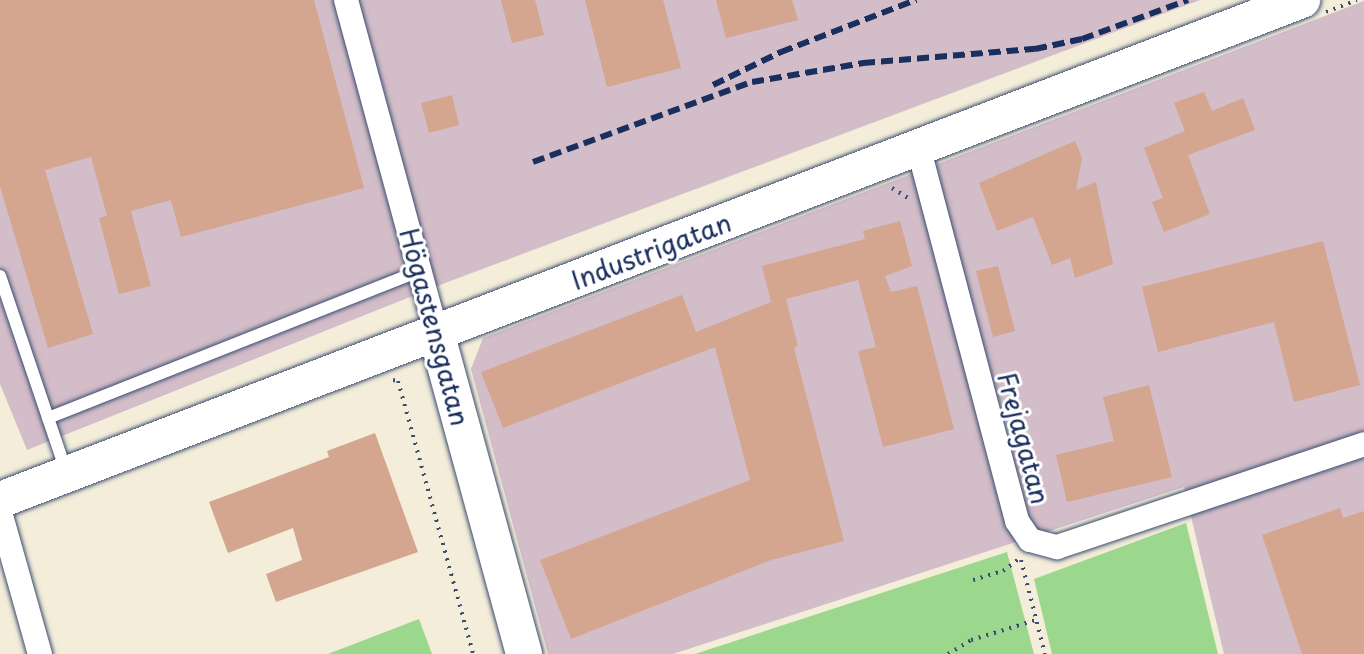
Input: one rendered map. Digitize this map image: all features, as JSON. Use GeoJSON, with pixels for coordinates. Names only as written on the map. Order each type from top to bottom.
{"type":"FeatureCollection","features":[{"type":"Feature","properties":{"kind":"street","name":"Högastensgatan"},"geometry":{"type":"LineString","coordinates":[[346,0],[524,654]]}},
{"type":"Feature","properties":{"kind":"street","name":"Industrigatan"},"geometry":{"type":"LineString","coordinates":[[0,500],[918,146],[1308,8]]}},
{"type":"Feature","properties":{"kind":"street","name":"Frejagatan"},"geometry":{"type":"LineString","coordinates":[[918,146],[1025,549],[1057,547],[1364,444]]}},
{"type":"Feature","properties":{"kind":"street"},"geometry":{"type":"LineString","coordinates":[[0,512],[40,654]]}},
{"type":"Feature","properties":{"kind":"lane"},"geometry":{"type":"LineString","coordinates":[[48,418],[419,271]]}},
{"type":"Feature","properties":{"kind":"lane"},"geometry":{"type":"LineString","coordinates":[[0,276],[67,474]]}},
{"type":"Feature","properties":{"kind":"path"},"geometry":{"type":"LineString","coordinates":[[1308,8],[1357,0]]}},
{"type":"Feature","properties":{"kind":"path"},"geometry":{"type":"LineString","coordinates":[[881,187],[900,191],[906,198],[931,192]]}},
{"type":"Feature","properties":{"kind":"path"},"geometry":{"type":"LineString","coordinates":[[388,379],[398,381],[473,654]]}},
{"type":"Feature","properties":{"kind":"path"},"geometry":{"type":"LineString","coordinates":[[973,580],[1003,571],[1025,549]]}},
{"type":"Feature","properties":{"kind":"path"},"geometry":{"type":"LineString","coordinates":[[1025,549],[1036,620],[1045,654]]}},
{"type":"Feature","properties":{"kind":"path"},"geometry":{"type":"LineString","coordinates":[[948,654],[971,640],[1036,620]]}},
{"type":"Feature","properties":{"kind":"shaded area"},"geometry":{"type":"Polygon","coordinates":[[[0,0],[1200,0],[445,283],[27,450],[0,384],[0,0]]]}},
{"type":"Feature","properties":{"kind":"shaded area"},"geometry":{"type":"Polygon","coordinates":[[[1364,1],[1364,654],[1224,654],[1184,487],[673,654],[548,654],[471,369],[483,338],[1364,1]]]}},
{"type":"Feature","properties":{"kind":"green space"},"geometry":{"type":"Polygon","coordinates":[[[1186,523],[1218,654],[1052,654],[1034,579],[1186,523]]]}},
{"type":"Feature","properties":{"kind":"green space"},"geometry":{"type":"Polygon","coordinates":[[[1007,552],[1034,654],[695,654],[1007,552]]]}},
{"type":"Feature","properties":{"kind":"green space"},"geometry":{"type":"Polygon","coordinates":[[[419,619],[432,654],[328,654],[419,619]]]}},
{"type":"Feature","properties":{"kind":"building"},"geometry":{"type":"Polygon","coordinates":[[[0,0],[314,0],[364,188],[181,237],[171,200],[131,211],[151,286],[119,294],[99,218],[107,216],[91,157],[45,170],[93,334],[48,348],[0,186],[0,0]]]}},
{"type":"Feature","properties":{"kind":"building"},"geometry":{"type":"Polygon","coordinates":[[[501,0],[535,0],[544,35],[512,43],[501,0]]]}},
{"type":"Feature","properties":{"kind":"building"},"geometry":{"type":"Polygon","coordinates":[[[585,0],[663,0],[681,68],[607,87],[585,0]]]}},
{"type":"Feature","properties":{"kind":"building"},"geometry":{"type":"Polygon","coordinates":[[[716,0],[792,0],[798,20],[726,38],[716,0]]]}},
{"type":"Feature","properties":{"kind":"building"},"geometry":{"type":"Polygon","coordinates":[[[1204,92],[1212,111],[1243,98],[1255,130],[1188,155],[1210,214],[1164,232],[1152,202],[1163,198],[1144,148],[1185,131],[1174,103],[1204,92]]]}},
{"type":"Feature","properties":{"kind":"building"},"geometry":{"type":"Polygon","coordinates":[[[452,95],[459,125],[429,133],[421,103],[452,95]]]}},
{"type":"Feature","properties":{"kind":"building"},"geometry":{"type":"Polygon","coordinates":[[[1075,141],[1082,158],[1076,190],[1096,182],[1113,264],[1075,278],[1070,258],[1052,265],[1033,217],[997,231],[979,183],[1075,141]]]}},
{"type":"Feature","properties":{"kind":"building"},"geometry":{"type":"Polygon","coordinates":[[[900,221],[912,266],[885,276],[891,292],[917,286],[954,429],[883,447],[858,351],[876,347],[858,280],[786,299],[798,346],[794,348],[844,541],[771,560],[571,639],[540,560],[750,480],[715,347],[503,428],[481,372],[682,295],[696,332],[771,302],[762,266],[865,239],[863,231],[900,221]]]}},
{"type":"Feature","properties":{"kind":"building"},"geometry":{"type":"Polygon","coordinates":[[[1323,241],[1360,385],[1294,402],[1274,322],[1158,352],[1142,287],[1323,241]]]}},
{"type":"Feature","properties":{"kind":"building"},"geometry":{"type":"Polygon","coordinates":[[[998,266],[1015,331],[993,337],[976,271],[998,266]]]}},
{"type":"Feature","properties":{"kind":"building"},"geometry":{"type":"Polygon","coordinates":[[[1149,385],[1172,477],[1067,502],[1056,455],[1114,441],[1103,397],[1149,385]]]}},
{"type":"Feature","properties":{"kind":"building"},"geometry":{"type":"Polygon","coordinates":[[[375,433],[418,552],[276,602],[266,574],[302,560],[293,528],[228,553],[209,502],[329,457],[327,451],[375,433]]]}},
{"type":"Feature","properties":{"kind":"building"},"geometry":{"type":"Polygon","coordinates":[[[1340,508],[1343,518],[1364,511],[1364,654],[1302,654],[1262,535],[1340,508]]]}},
{"type":"Feature","properties":{"kind":"railway"},"geometry":{"type":"LineString","coordinates":[[713,85],[781,52],[916,0]]}},
{"type":"Feature","properties":{"kind":"railway"},"geometry":{"type":"LineString","coordinates":[[533,162],[752,82],[863,63],[1035,49],[1082,39],[1188,0]]}}]}
